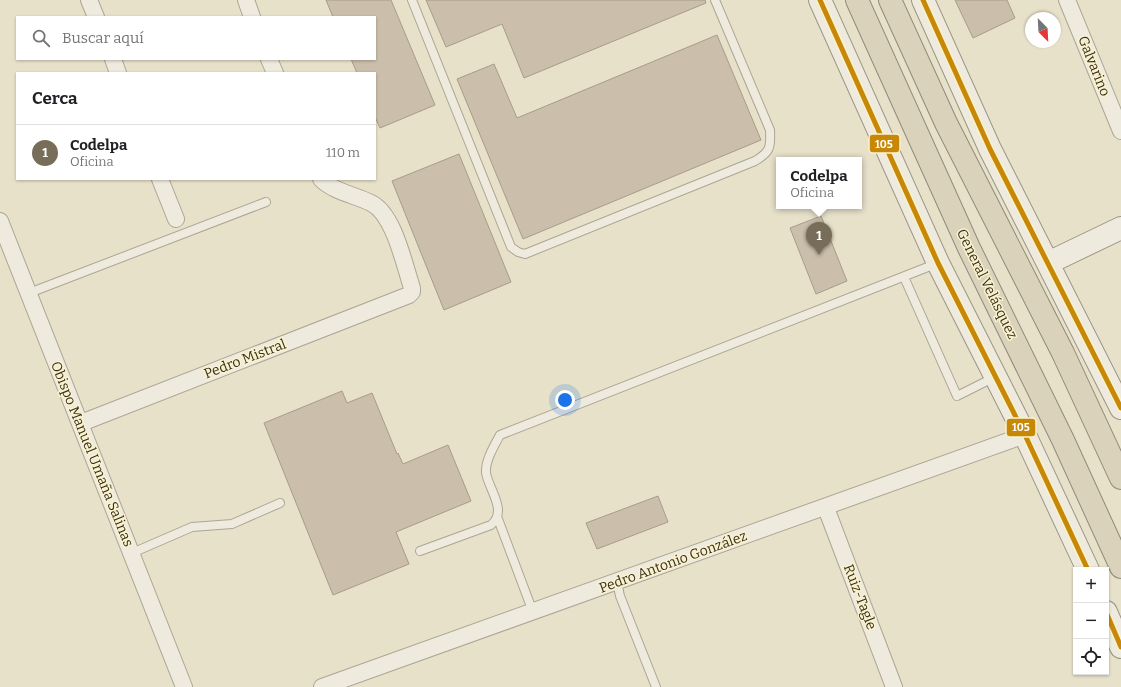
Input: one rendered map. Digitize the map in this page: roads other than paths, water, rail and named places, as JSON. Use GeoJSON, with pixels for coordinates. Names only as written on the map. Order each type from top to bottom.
{"type":"FeatureCollection","features":[{"type":"Feature","properties":{"kind":"highway","name":"General Velásquez"},"geometry":{"type":"LineString","coordinates":[[857,0],[976,261],[1063,440],[1121,567]]}},
{"type":"Feature","properties":{"kind":"highway"},"geometry":{"type":"LineString","coordinates":[[890,0],[952,138],[1063,353],[1121,478]]}},
{"type":"Feature","properties":{"kind":"main road"},"geometry":{"type":"LineString","coordinates":[[820,0],[938,262],[1025,436],[1087,567]]}},
{"type":"Feature","properties":{"kind":"main road"},"geometry":{"type":"LineString","coordinates":[[923,0],[990,149],[1121,408]]}},
{"type":"Feature","properties":{"kind":"main road"},"geometry":{"type":"LineString","coordinates":[[1048,263],[1121,228]]}},
{"type":"Feature","properties":{"kind":"main road"},"geometry":{"type":"LineString","coordinates":[[1109,619],[1121,647]]}},
{"type":"Feature","properties":{"kind":"street"},"geometry":{"type":"LineString","coordinates":[[90,0],[96,16]]}},
{"type":"Feature","properties":{"kind":"street"},"geometry":{"type":"LineString","coordinates":[[246,0],[252,16]]}},
{"type":"Feature","properties":{"kind":"street","name":"Galvarino"},"geometry":{"type":"LineString","coordinates":[[1067,0],[1121,131]]}},
{"type":"Feature","properties":{"kind":"street"},"geometry":{"type":"LineString","coordinates":[[113,60],[118,72]]}},
{"type":"Feature","properties":{"kind":"street"},"geometry":{"type":"LineString","coordinates":[[269,60],[274,72]]}},
{"type":"Feature","properties":{"kind":"street"},"geometry":{"type":"LineString","coordinates":[[160,180],[176,219]]}},
{"type":"Feature","properties":{"kind":"street","name":"Pedro Mistral"},"geometry":{"type":"LineString","coordinates":[[81,423],[409,295],[412,292],[412,288],[391,227],[383,212],[372,204],[330,186],[322,180]]}},
{"type":"Feature","properties":{"kind":"street","name":"Obispo Manuel Umaña Salinas"},"geometry":{"type":"LineString","coordinates":[[0,221],[184,687]]}},
{"type":"Feature","properties":{"kind":"street","name":"Pedro Antonio González"},"geometry":{"type":"LineString","coordinates":[[322,687],[1025,436]]}},
{"type":"Feature","properties":{"kind":"street","name":"Ruiz-Tagle"},"geometry":{"type":"LineString","coordinates":[[826,508],[894,687]]}},
{"type":"Feature","properties":{"kind":"lane"},"geometry":{"type":"LineString","coordinates":[[412,0],[511,247],[518,252],[525,254],[755,161],[767,154],[771,143],[770,130],[715,0]]}},
{"type":"Feature","properties":{"kind":"lane"},"geometry":{"type":"LineString","coordinates":[[29,293],[266,202]]}},
{"type":"Feature","properties":{"kind":"lane"},"geometry":{"type":"LineString","coordinates":[[533,612],[498,519],[499,512],[486,472],[491,451],[500,436],[904,277],[938,262]]}},
{"type":"Feature","properties":{"kind":"lane"},"geometry":{"type":"LineString","coordinates":[[904,277],[957,396],[995,376]]}},
{"type":"Feature","properties":{"kind":"lane"},"geometry":{"type":"LineString","coordinates":[[132,553],[192,528],[232,524],[280,503]]}},
{"type":"Feature","properties":{"kind":"lane"},"geometry":{"type":"LineString","coordinates":[[420,551],[491,524],[498,519]]}},
{"type":"Feature","properties":{"kind":"lane"},"geometry":{"type":"LineString","coordinates":[[617,582],[620,596],[656,687]]}},
{"type":"Feature","properties":{"kind":"place","name":"Codelpa"},"geometry":{"type":"Point","coordinates":[819,255]}}]}
